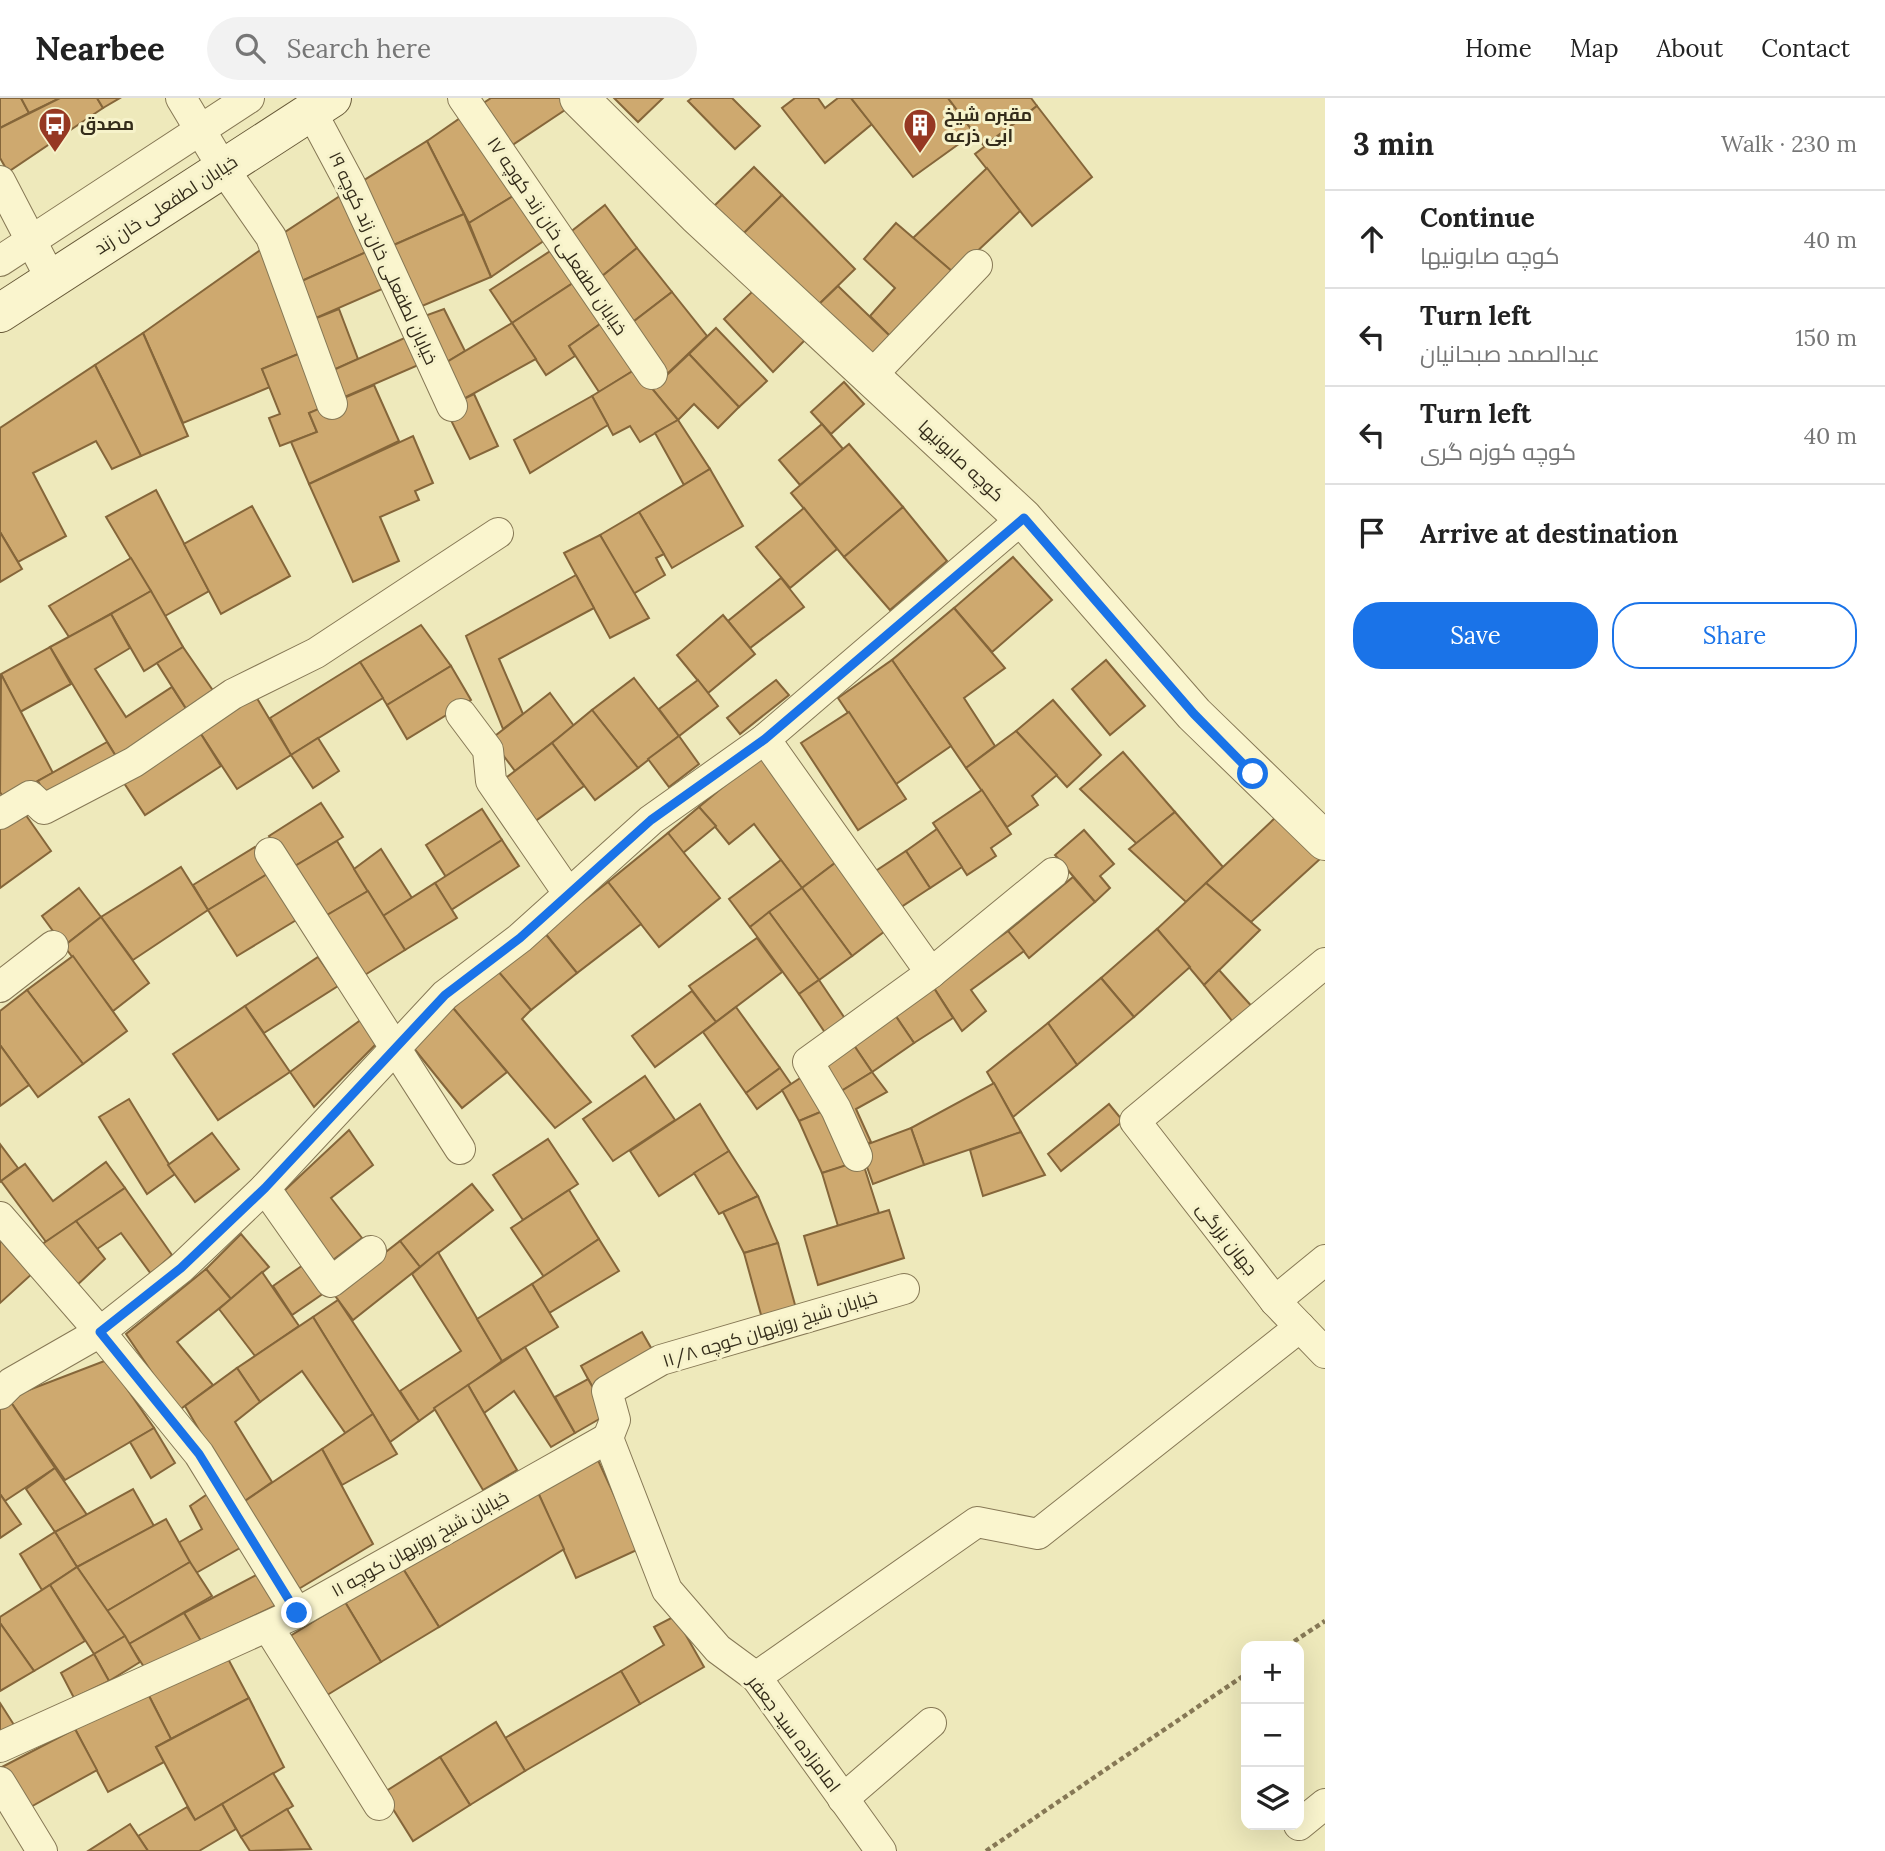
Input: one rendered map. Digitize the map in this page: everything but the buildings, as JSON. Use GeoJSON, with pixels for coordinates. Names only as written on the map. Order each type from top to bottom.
{"type":"FeatureCollection","features":[{"type":"Feature","properties":{"kind":"street","name":"کوچه صابونیها"},"geometry":{"type":"LineString","coordinates":[[579,98],[697,215],[1024,518],[1194,714],[1325,841]]}},
{"type":"Feature","properties":{"kind":"street","name":"خیابان لطفعلی خان زند"},"geometry":{"type":"LineString","coordinates":[[0,313],[322,105]]}},
{"type":"Feature","properties":{"kind":"lane"},"geometry":{"type":"LineString","coordinates":[[180,98],[223,168],[271,237],[332,404]]}},
{"type":"Feature","properties":{"kind":"lane"},"geometry":{"type":"LineString","coordinates":[[0,261],[248,98]]}},
{"type":"Feature","properties":{"kind":"lane","name":"خیابان لطفعلی خان زند کوچه ۱۷"},"geometry":{"type":"LineString","coordinates":[[463,98],[652,374]]}},
{"type":"Feature","properties":{"kind":"lane","name":"خیابان لطفعلی خان زند کوچه ۱۹"},"geometry":{"type":"LineString","coordinates":[[322,105],[350,184],[452,406]]}},
{"type":"Feature","properties":{"kind":"lane"},"geometry":{"type":"LineString","coordinates":[[0,181],[51,279]]}},
{"type":"Feature","properties":{"kind":"lane"},"geometry":{"type":"LineString","coordinates":[[870,377],[977,265]]}},
{"type":"Feature","properties":{"kind":"lane"},"geometry":{"type":"LineString","coordinates":[[0,1394],[11,1383],[100,1332],[181,1268],[265,1188],[393,1047],[445,995],[520,938],[651,820],[765,739],[1024,518]]}},
{"type":"Feature","properties":{"kind":"lane"},"geometry":{"type":"LineString","coordinates":[[0,814],[30,796],[44,809],[134,762],[233,694],[316,653],[498,533]]}},
{"type":"Feature","properties":{"kind":"lane"},"geometry":{"type":"LineString","coordinates":[[461,714],[488,750],[491,781],[568,893]]}},
{"type":"Feature","properties":{"kind":"lane"},"geometry":{"type":"LineString","coordinates":[[765,739],[931,973]]}},
{"type":"Feature","properties":{"kind":"lane"},"geometry":{"type":"LineString","coordinates":[[270,853],[460,1149]]}},
{"type":"Feature","properties":{"kind":"lane"},"geometry":{"type":"LineString","coordinates":[[857,1156],[836,1108],[807,1062],[931,973],[1053,873]]}},
{"type":"Feature","properties":{"kind":"lane"},"geometry":{"type":"LineString","coordinates":[[0,986],[53,946]]}},
{"type":"Feature","properties":{"kind":"lane","name":"جهان بزرگی"},"geometry":{"type":"LineString","coordinates":[[1325,963],[1135,1121],[1275,1301],[1325,1353]]}},
{"type":"Feature","properties":{"kind":"lane"},"geometry":{"type":"LineString","coordinates":[[265,1188],[331,1282],[371,1251]]}},
{"type":"Feature","properties":{"kind":"lane"},"geometry":{"type":"LineString","coordinates":[[0,1217],[100,1332],[199,1454],[297,1613]]}},
{"type":"Feature","properties":{"kind":"lane"},"geometry":{"type":"LineString","coordinates":[[1275,1301],[1325,1261]]}},
{"type":"Feature","properties":{"kind":"lane","name":"خیابان شیخ روزبهان کوچه ۱۱/۸"},"geometry":{"type":"LineString","coordinates":[[608,1438],[615,1420],[607,1391],[661,1360],[904,1289]]}},
{"type":"Feature","properties":{"kind":"lane"},"geometry":{"type":"LineString","coordinates":[[756,1677],[977,1522],[1038,1534],[1300,1327]]}},
{"type":"Feature","properties":{"kind":"lane","name":"خیابان شیخ روزبهان کوچه ۱۱"},"geometry":{"type":"LineString","coordinates":[[0,1748],[297,1613],[608,1438]]}},
{"type":"Feature","properties":{"kind":"lane","name":"امامزاده سید جعفر"},"geometry":{"type":"LineString","coordinates":[[608,1438],[667,1590],[718,1649],[756,1677],[881,1851]]}},
{"type":"Feature","properties":{"kind":"lane"},"geometry":{"type":"LineString","coordinates":[[268,1627],[379,1805]]}},
{"type":"Feature","properties":{"kind":"lane"},"geometry":{"type":"LineString","coordinates":[[843,1799],[931,1723]]}},
{"type":"Feature","properties":{"kind":"lane"},"geometry":{"type":"LineString","coordinates":[[0,1782],[42,1851]]}},
{"type":"Feature","properties":{"kind":"lane"},"geometry":{"type":"LineString","coordinates":[[1304,1820],[1325,1804]]}},
{"type":"Feature","properties":{"kind":"path"},"geometry":{"type":"LineString","coordinates":[[1294,1641],[1325,1620]]}},
{"type":"Feature","properties":{"kind":"path"},"geometry":{"type":"LineString","coordinates":[[986,1851],[1241,1677]]}},
{"type":"Feature","properties":{"kind":"place","name":"مصدق"},"geometry":{"type":"Point","coordinates":[55,154]}},
{"type":"Feature","properties":{"kind":"place","name":"مقبره شیخ ابی ذرعه"},"geometry":{"type":"Point","coordinates":[920,155]}},
{"type":"Feature","properties":{"kind":"route"},"geometry":{"type":"LineString","coordinates":[[297,1613],[199,1454],[100,1332],[181,1268],[265,1188],[393,1047],[445,995],[520,938],[651,820],[765,739],[1024,518],[1194,714],[1253,774]]}}]}
